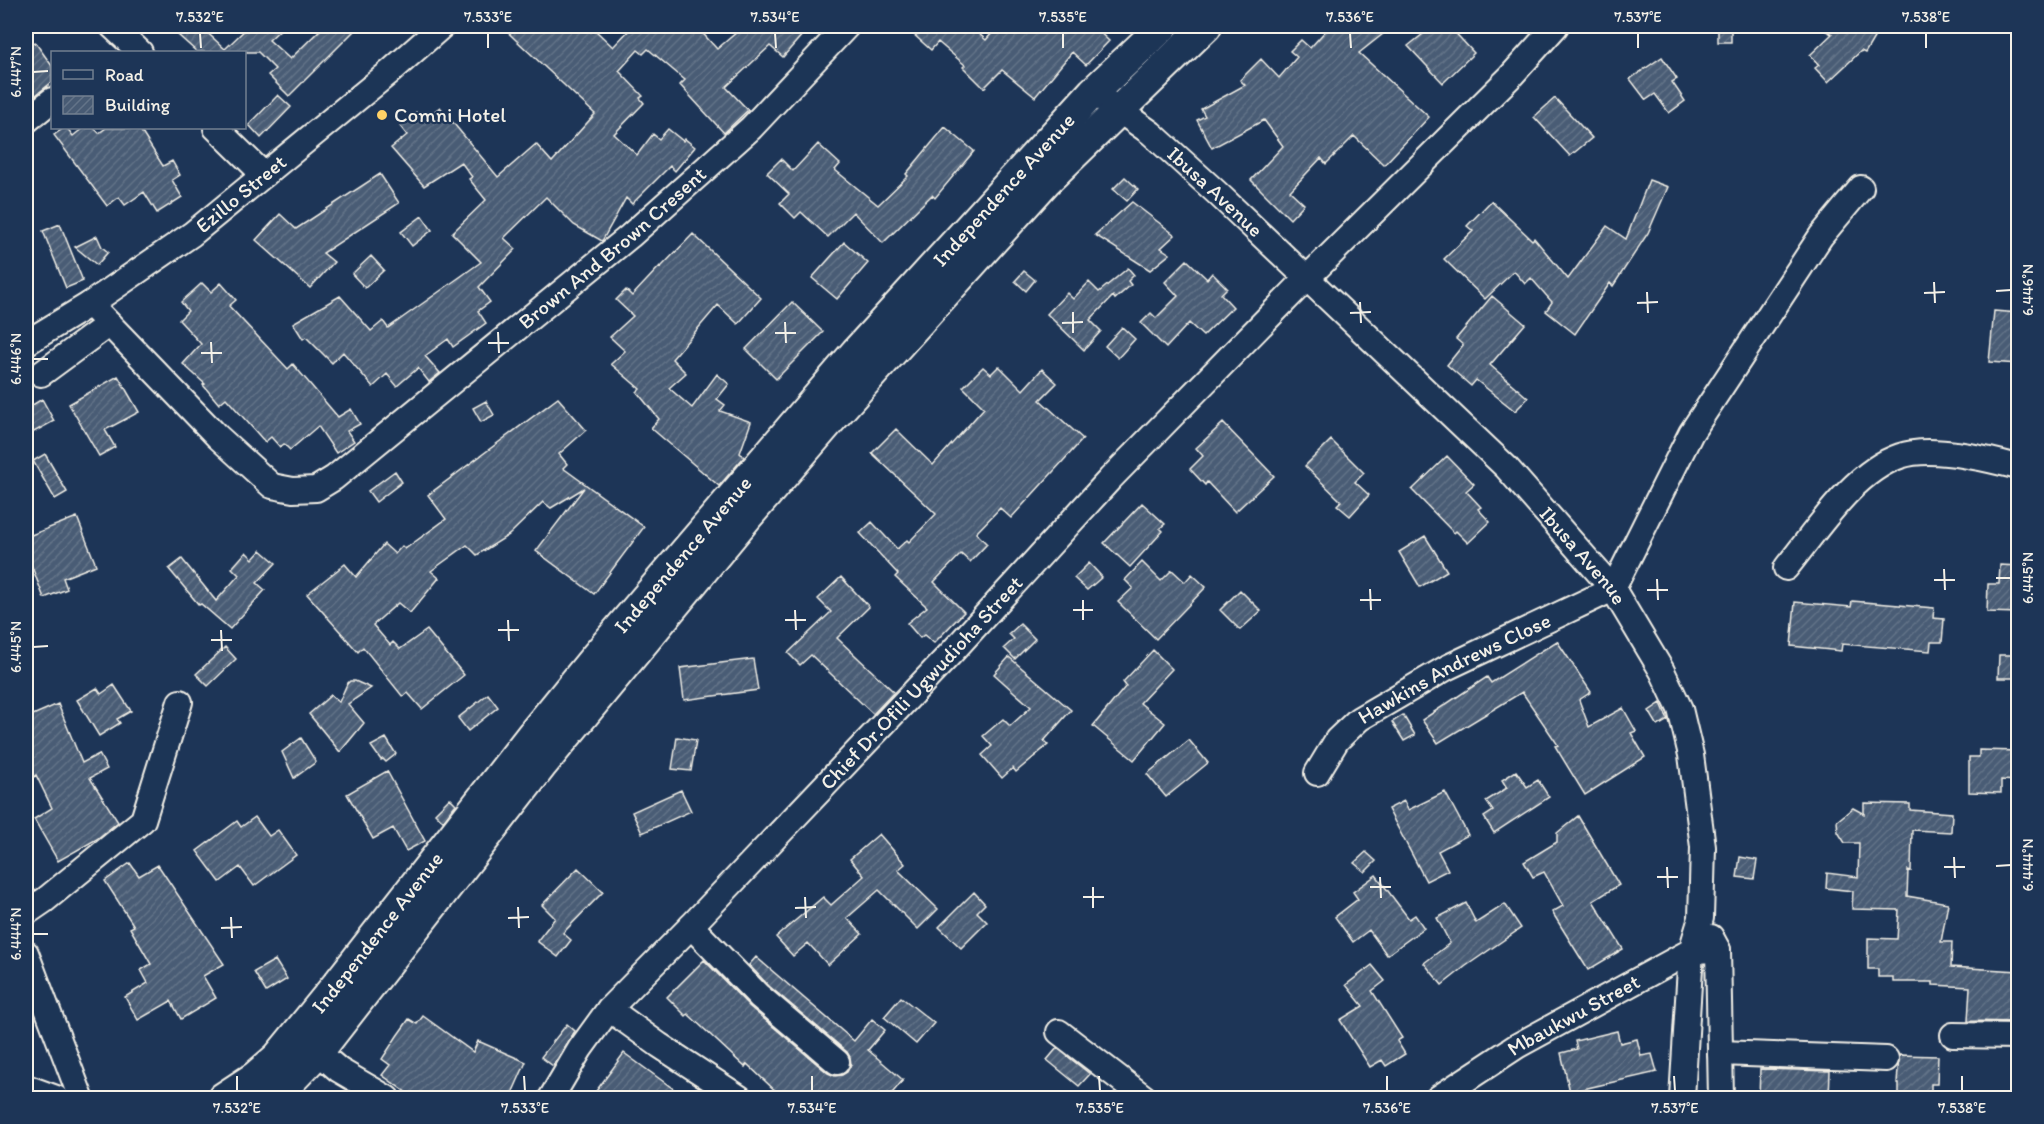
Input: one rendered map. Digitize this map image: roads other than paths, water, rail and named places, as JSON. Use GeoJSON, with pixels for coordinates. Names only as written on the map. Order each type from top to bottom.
{"type":"FeatureCollection","features":[{"type":"Feature","properties":{"kind":"main road","name":"Independence Avenue"},"geometry":{"type":"LineString","coordinates":[[224,1098],[255,1077],[278,1057],[597,655],[856,352],[1093,92],[1163,26]]}},
{"type":"Feature","properties":{"kind":"main road","name":"Independence Avenue"},"geometry":{"type":"LineString","coordinates":[[268,1098],[291,1080],[318,1052],[541,766],[747,516],[1046,181],[1206,26]]}},
{"type":"Feature","properties":{"kind":"street","name":"Ezillo Street"},"geometry":{"type":"LineString","coordinates":[[26,343],[90,304],[192,234],[391,71],[442,26]]}},
{"type":"Feature","properties":{"kind":"street","name":"Brown And Brown Cresent"},"geometry":{"type":"LineString","coordinates":[[90,304],[217,436],[272,486],[293,490],[316,489],[334,478],[630,236],[751,128],[848,26]]}},
{"type":"Feature","properties":{"kind":"street"},"geometry":{"type":"LineString","coordinates":[[1306,279],[1510,77],[1556,26]]}},
{"type":"Feature","properties":{"kind":"street","name":"Ibusa Avenue"},"geometry":{"type":"LineString","coordinates":[[1093,92],[1151,133],[1216,192],[1506,467],[1613,589],[1662,671],[1680,709],[1691,755],[1703,847],[1701,918],[1691,951],[1682,1098]]}},
{"type":"Feature","properties":{"kind":"street"},"geometry":{"type":"LineString","coordinates":[[26,120],[51,101]]}},
{"type":"Feature","properties":{"kind":"street"},"geometry":{"type":"LineString","coordinates":[[217,129],[264,175]]}},
{"type":"Feature","properties":{"kind":"street"},"geometry":{"type":"LineString","coordinates":[[1613,589],[1691,433],[1821,236],[1861,188]]}},
{"type":"Feature","properties":{"kind":"street","name":"Chief Dr.Ofili Ugwudioha Street"},"geometry":{"type":"LineString","coordinates":[[551,1098],[580,1049],[609,1009],[692,926],[952,652],[1110,479],[1306,279]]}},
{"type":"Feature","properties":{"kind":"street"},"geometry":{"type":"LineString","coordinates":[[41,374],[109,324]]}},
{"type":"Feature","properties":{"kind":"street"},"geometry":{"type":"LineString","coordinates":[[1786,568],[1852,487],[1873,469],[1901,455],[1937,452],[1985,458],[2019,467]]}},
{"type":"Feature","properties":{"kind":"street","name":"Hawkins Andrews Close"},"geometry":{"type":"LineString","coordinates":[[1317,773],[1337,740],[1359,718],[1448,667],[1613,589]]}},
{"type":"Feature","properties":{"kind":"street"},"geometry":{"type":"LineString","coordinates":[[26,913],[140,824],[146,814],[180,702]]}},
{"type":"Feature","properties":{"kind":"street","name":"Ibusa Avenue"},"geometry":{"type":"LineString","coordinates":[[1701,918],[1718,950],[1721,1098]]}},
{"type":"Feature","properties":{"kind":"street"},"geometry":{"type":"LineString","coordinates":[[692,926],[759,996],[837,1062]]}},
{"type":"Feature","properties":{"kind":"street","name":"Mbaukwu Street"},"geometry":{"type":"LineString","coordinates":[[1438,1098],[1517,1046],[1691,951],[1718,950]]}},
{"type":"Feature","properties":{"kind":"street"},"geometry":{"type":"LineString","coordinates":[[27,962],[81,1098]]}},
{"type":"Feature","properties":{"kind":"street"},"geometry":{"type":"LineString","coordinates":[[609,1009],[659,1045],[713,1091],[740,1098]]}},
{"type":"Feature","properties":{"kind":"street"},"geometry":{"type":"LineString","coordinates":[[1059,1032],[1145,1098]]}},
{"type":"Feature","properties":{"kind":"street"},"geometry":{"type":"LineString","coordinates":[[1953,1035],[2019,1035]]}},
{"type":"Feature","properties":{"kind":"street"},"geometry":{"type":"LineString","coordinates":[[318,1052],[339,1070],[387,1098]]}},
{"type":"Feature","properties":{"kind":"street"},"geometry":{"type":"LineString","coordinates":[[1720,1053],[1886,1059]]}},
{"type":"Feature","properties":{"kind":"street"},"geometry":{"type":"LineString","coordinates":[[26,1087],[56,1098]]}},
{"type":"Feature","properties":{"kind":"place","name":"Comni Hotel"},"geometry":{"type":"Point","coordinates":[382,115]}}]}
